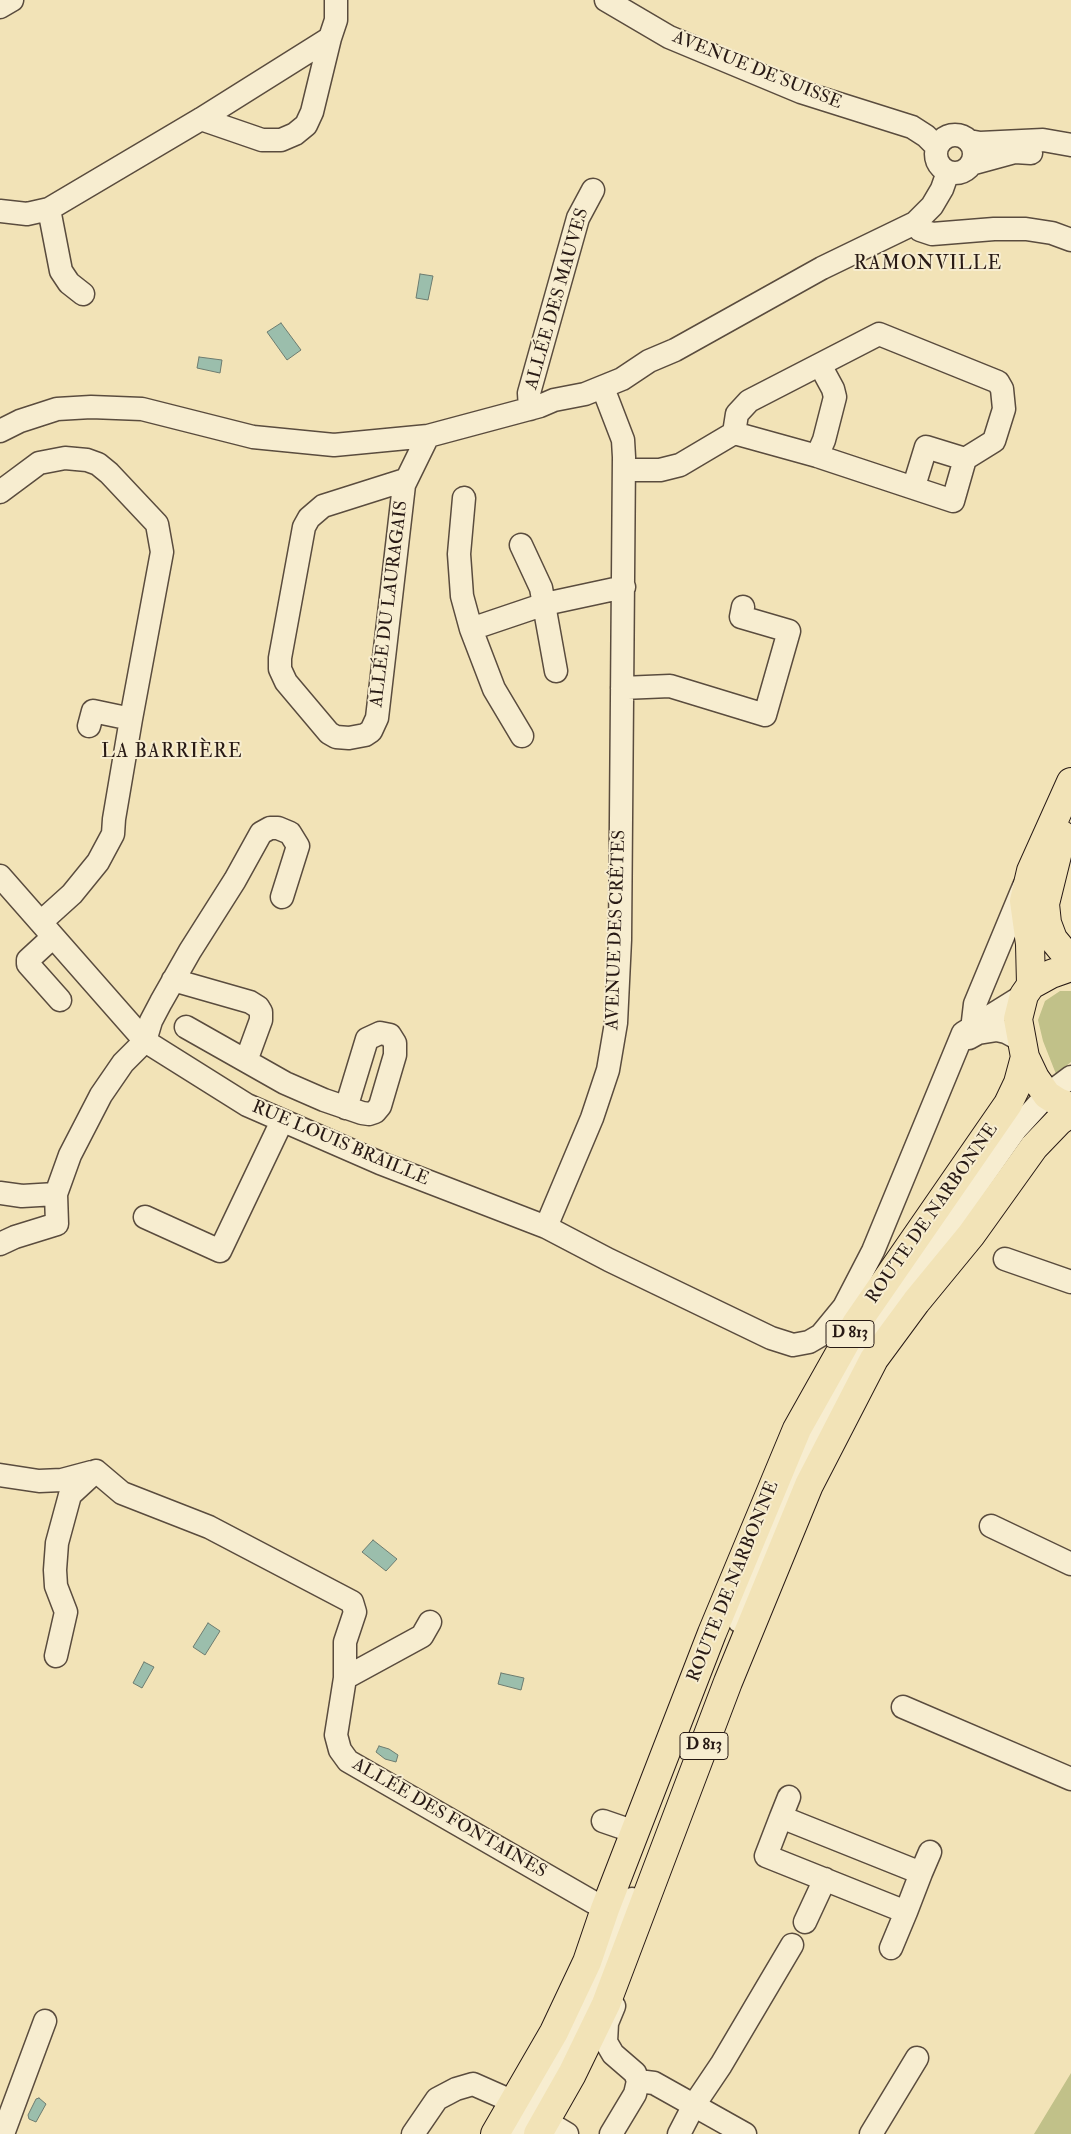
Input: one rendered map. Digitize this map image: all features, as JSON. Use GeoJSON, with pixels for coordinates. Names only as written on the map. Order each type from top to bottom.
{"type":"FeatureCollection","features":[{"type":"Feature","properties":{"kind":"main road"},"geometry":{"type":"LineString","coordinates":[[1028,990],[1030,944],[1024,902],[1031,871],[1071,782]]}},
{"type":"Feature","properties":{"kind":"main road"},"geometry":{"type":"LineString","coordinates":[[1071,802],[1045,904],[1047,923],[1053,939],[1071,961]]}},
{"type":"Feature","properties":{"kind":"main road"},"geometry":{"type":"LineString","coordinates":[[1028,990],[1051,974],[1071,967]]}},
{"type":"Feature","properties":{"kind":"main road","name":"D 813"},"geometry":{"type":"LineString","coordinates":[[1028,990],[1018,1019],[1023,1048],[1036,1078],[1047,1095]]}},
{"type":"Feature","properties":{"kind":"main road","name":"ROUTE DE NARBONNE"},"geometry":{"type":"LineString","coordinates":[[495,2134],[554,2032],[587,1962],[712,1633],[796,1429],[856,1324],[1008,1104],[1018,1083],[1023,1048]]}},
{"type":"Feature","properties":{"kind":"main road"},"geometry":{"type":"LineString","coordinates":[[1047,1095],[1071,1107]]}},
{"type":"Feature","properties":{"kind":"main road","name":"ROUTE DE NARBONNE"},"geometry":{"type":"LineString","coordinates":[[554,2132],[572,2074],[590,2039],[633,1934],[728,1682],[809,1485],[874,1359],[916,1302],[971,1235],[1034,1147],[1059,1121],[1071,1113]]}},
{"type":"Feature","properties":{"kind":"street"},"geometry":{"type":"LineString","coordinates":[[0,7],[12,0]]}},
{"type":"Feature","properties":{"kind":"street"},"geometry":{"type":"LineString","coordinates":[[201,119],[262,140],[281,140],[295,134],[309,119],[336,20],[336,0]]}},
{"type":"Feature","properties":{"kind":"street","name":"AVENUE DE SUISSE"},"geometry":{"type":"LineString","coordinates":[[606,0],[669,37],[792,89],[912,127],[926,136],[937,147]]}},
{"type":"Feature","properties":{"kind":"street"},"geometry":{"type":"LineString","coordinates":[[0,212],[26,214],[49,209],[201,119],[330,38]]}},
{"type":"Feature","properties":{"kind":"street"},"geometry":{"type":"LineString","coordinates":[[971,164],[974,152],[969,141],[962,136],[955,134],[947,136],[937,147],[936,159],[938,164],[948,172],[957,173],[965,170],[971,164],[1015,152],[1046,154],[1071,159]]}},
{"type":"Feature","properties":{"kind":"street"},"geometry":{"type":"LineString","coordinates":[[969,141],[1043,140],[1071,145]]}},
{"type":"Feature","properties":{"kind":"street"},"geometry":{"type":"LineString","coordinates":[[0,431],[20,421],[57,409],[92,407],[142,409],[253,437],[334,445],[428,436],[535,408],[554,400],[585,394],[605,395],[622,379],[649,360],[675,350],[822,268],[915,223],[932,206],[942,189],[948,172]]}},
{"type":"Feature","properties":{"kind":"street","name":"ALLÉE DES MAUVES"},"geometry":{"type":"LineString","coordinates":[[535,408],[529,392],[575,228],[593,190]]}},
{"type":"Feature","properties":{"kind":"street"},"geometry":{"type":"LineString","coordinates":[[49,209],[61,271],[69,283],[83,294]]}},
{"type":"Feature","properties":{"kind":"street"},"geometry":{"type":"LineString","coordinates":[[915,223],[920,230],[932,234],[994,229],[1026,229],[1052,233],[1071,240]]}},
{"type":"Feature","properties":{"kind":"street"},"geometry":{"type":"LineString","coordinates":[[624,470],[660,470],[680,465],[734,433],[817,456],[914,486],[954,501],[966,460],[994,441],[1004,409],[1002,389],[998,382],[879,334],[748,401],[737,414],[734,433]]}},
{"type":"Feature","properties":{"kind":"street"},"geometry":{"type":"LineString","coordinates":[[817,456],[824,440],[835,397],[833,389],[820,365]]}},
{"type":"Feature","properties":{"kind":"street","name":"AVENUE DES CRÊTES"},"geometry":{"type":"LineString","coordinates":[[546,1226],[592,1118],[608,1070],[616,1023],[620,940],[624,470],[623,440],[605,395]]}},
{"type":"Feature","properties":{"kind":"street"},"geometry":{"type":"LineString","coordinates":[[0,445],[92,407]]}},
{"type":"Feature","properties":{"kind":"street","name":"ALLÉE DU LAURAGAIS"},"geometry":{"type":"LineString","coordinates":[[405,480],[329,503],[313,513],[304,527],[280,658],[280,669],[286,682],[329,733],[336,737],[349,738],[365,735],[371,731],[376,718],[405,480],[428,436]]}},
{"type":"Feature","properties":{"kind":"street"},"geometry":{"type":"LineString","coordinates":[[914,486],[926,447],[966,460]]}},
{"type":"Feature","properties":{"kind":"street"},"geometry":{"type":"LineString","coordinates":[[0,492],[39,463],[65,458],[87,460],[98,464],[109,473],[157,524],[162,552],[131,718],[113,834],[98,862],[72,894],[28,960],[28,964],[60,1000]]}},
{"type":"Feature","properties":{"kind":"street"},"geometry":{"type":"LineString","coordinates":[[464,498],[458,554],[462,596],[471,629],[494,689],[522,736]]}},
{"type":"Feature","properties":{"kind":"street"},"geometry":{"type":"LineString","coordinates":[[520,544],[541,588],[556,671]]}},
{"type":"Feature","properties":{"kind":"street"},"geometry":{"type":"LineString","coordinates":[[471,629],[545,604],[624,587]]}},
{"type":"Feature","properties":{"kind":"street"},"geometry":{"type":"LineString","coordinates":[[622,688],[670,686],[765,715],[789,630],[741,617],[743,607]]}},
{"type":"Feature","properties":{"kind":"street"},"geometry":{"type":"LineString","coordinates":[[89,726],[93,711],[131,718]]}},
{"type":"Feature","properties":{"kind":"street"},"geometry":{"type":"LineString","coordinates":[[0,1244],[15,1237],[57,1224],[56,1194],[70,1155],[101,1095],[122,1063],[145,1041],[151,1021],[173,980],[262,833],[270,828],[278,828],[290,834],[298,846],[282,897]]}},
{"type":"Feature","properties":{"kind":"street"},"geometry":{"type":"LineString","coordinates":[[975,1025],[973,1021],[975,1004],[1031,871]]}},
{"type":"Feature","properties":{"kind":"street","name":"RUE LOUIS BRAILLE"},"geometry":{"type":"LineString","coordinates":[[0,876],[145,1041],[247,1106],[380,1163],[546,1226]]}},
{"type":"Feature","properties":{"kind":"street"},"geometry":{"type":"LineString","coordinates":[[173,980],[250,1002],[258,1007],[261,1012],[261,1020],[246,1061]]}},
{"type":"Feature","properties":{"kind":"street"},"geometry":{"type":"LineString","coordinates":[[546,1226],[609,1260],[771,1338],[792,1345],[808,1342],[821,1335],[844,1307],[873,1251],[962,1034],[1028,990]]}},
{"type":"Feature","properties":{"kind":"street"},"geometry":{"type":"LineString","coordinates":[[186,1027],[285,1083],[346,1108]]}},
{"type":"Feature","properties":{"kind":"street"},"geometry":{"type":"LineString","coordinates":[[958,1046],[978,1033],[988,1031],[1006,1032],[1023,1048]]}},
{"type":"Feature","properties":{"kind":"street"},"geometry":{"type":"LineString","coordinates":[[518,2134],[584,2016],[642,1875],[719,1671],[794,1481],[824,1416],[860,1352],[1016,1129],[1047,1095],[1071,1077]]}},
{"type":"Feature","properties":{"kind":"street"},"geometry":{"type":"LineString","coordinates":[[145,1217],[220,1251],[282,1121]]}},
{"type":"Feature","properties":{"kind":"street"},"geometry":{"type":"LineString","coordinates":[[0,1193],[22,1196],[56,1194]]}},
{"type":"Feature","properties":{"kind":"street"},"geometry":{"type":"LineString","coordinates":[[1006,1259],[1071,1282]]}},
{"type":"Feature","properties":{"kind":"street"},"geometry":{"type":"LineString","coordinates":[[0,1475],[39,1481],[62,1480],[96,1471]]}},
{"type":"Feature","properties":{"kind":"street"},"geometry":{"type":"LineString","coordinates":[[56,1656],[66,1612],[56,1586],[57,1543],[70,1495],[96,1471]]}},
{"type":"Feature","properties":{"kind":"street","name":"ALLÉE DES FONTAINES"},"geometry":{"type":"LineString","coordinates":[[96,1471],[122,1493],[209,1527],[352,1602],[355,1612],[345,1642],[345,1678],[336,1735],[340,1750],[348,1761],[606,1909]]}},
{"type":"Feature","properties":{"kind":"street"},"geometry":{"type":"LineString","coordinates":[[991,1526],[1071,1564]]}},
{"type":"Feature","properties":{"kind":"street"},"geometry":{"type":"LineString","coordinates":[[345,1678],[422,1636],[430,1622]]}},
{"type":"Feature","properties":{"kind":"street"},"geometry":{"type":"LineString","coordinates":[[902,1707],[1071,1779]]}},
{"type":"Feature","properties":{"kind":"street"},"geometry":{"type":"LineString","coordinates":[[906,1912],[766,1856],[785,1807],[921,1873]]}},
{"type":"Feature","properties":{"kind":"street"},"geometry":{"type":"LineString","coordinates":[[603,1821],[635,1832]]}},
{"type":"Feature","properties":{"kind":"street"},"geometry":{"type":"LineString","coordinates":[[891,1948],[930,1852]]}},
{"type":"Feature","properties":{"kind":"street"},"geometry":{"type":"LineString","coordinates":[[805,1922],[824,1879]]}},
{"type":"Feature","properties":{"kind":"street"},"geometry":{"type":"LineString","coordinates":[[611,2134],[635,2094],[638,2081],[635,2073],[613,2054],[606,2042],[607,2023],[624,1978],[633,1934]]}},
{"type":"Feature","properties":{"kind":"street"},"geometry":{"type":"LineString","coordinates":[[679,2134],[694,2105],[721,2065],[792,1945]]}},
{"type":"Feature","properties":{"kind":"street"},"geometry":{"type":"LineString","coordinates":[[3,2134],[45,2021]]}},
{"type":"Feature","properties":{"kind":"street"},"geometry":{"type":"LineString","coordinates":[[871,2134],[917,2058]]}},
{"type":"Feature","properties":{"kind":"street"},"geometry":{"type":"LineString","coordinates":[[638,2081],[654,2082],[745,2134]]}},
{"type":"Feature","properties":{"kind":"street"},"geometry":{"type":"LineString","coordinates":[[413,2134],[437,2099],[456,2089],[472,2084],[507,2098]]}},
{"type":"Feature","properties":{"kind":"green space"},"geometry":{"type":"Polygon","coordinates":[[[1060,991],[1071,991],[1071,1062],[1056,1074],[1043,1041],[1038,1020],[1045,1001],[1060,991]]]}},
{"type":"Feature","properties":{"kind":"green space"},"geometry":{"type":"Polygon","coordinates":[[[1071,2073],[1071,2134],[1034,2134],[1071,2073]]]}},
{"type":"Feature","properties":{"kind":"shaded area"},"geometry":{"type":"Polygon","coordinates":[[[420,274],[433,276],[428,300],[416,298],[420,274]]]}},
{"type":"Feature","properties":{"kind":"shaded area"},"geometry":{"type":"Polygon","coordinates":[[[281,323],[301,350],[287,360],[267,332],[281,323]]]}},
{"type":"Feature","properties":{"kind":"shaded area"},"geometry":{"type":"Polygon","coordinates":[[[199,357],[222,360],[220,373],[197,368],[199,357]]]}},
{"type":"Feature","properties":{"kind":"shaded area"},"geometry":{"type":"Polygon","coordinates":[[[373,1540],[397,1559],[386,1571],[362,1552],[373,1540]]]}},
{"type":"Feature","properties":{"kind":"shaded area"},"geometry":{"type":"Polygon","coordinates":[[[208,1623],[220,1631],[205,1655],[193,1647],[208,1623]]]}},
{"type":"Feature","properties":{"kind":"shaded area"},"geometry":{"type":"Polygon","coordinates":[[[144,1662],[154,1667],[142,1688],[133,1683],[144,1662]]]}},
{"type":"Feature","properties":{"kind":"shaded area"},"geometry":{"type":"Polygon","coordinates":[[[501,1673],[524,1678],[521,1690],[498,1684],[501,1673]]]}},
{"type":"Feature","properties":{"kind":"shaded area"},"geometry":{"type":"Polygon","coordinates":[[[379,1746],[389,1749],[398,1755],[396,1762],[385,1759],[376,1752],[379,1746]]]}},
{"type":"Feature","properties":{"kind":"shaded area"},"geometry":{"type":"Polygon","coordinates":[[[39,2098],[46,2104],[36,2122],[29,2119],[28,2115],[36,2099],[39,2098]]]}},
{"type":"Feature","properties":{"kind":"district","name":"RAMONVILLE"},"geometry":{"type":"Point","coordinates":[928,265]}},
{"type":"Feature","properties":{"kind":"district","name":"LA BARRIÈRE"},"geometry":{"type":"Point","coordinates":[172,753]}}]}
